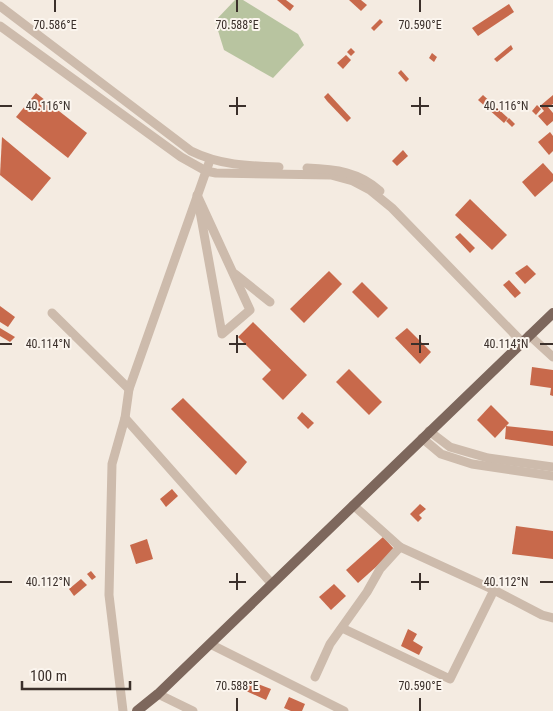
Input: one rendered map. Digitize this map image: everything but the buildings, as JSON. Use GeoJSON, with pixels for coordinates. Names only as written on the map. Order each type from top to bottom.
{"type":"FeatureCollection","features":[{"type":"Feature","properties":{"kind":"main road"},"geometry":{"type":"LineString","coordinates":[[137,711],[158,694],[553,313]]}},
{"type":"Feature","properties":{"kind":"street"},"geometry":{"type":"LineString","coordinates":[[0,6],[191,151],[210,160],[245,166],[327,168],[351,172],[371,183],[382,193],[392,208]]}},
{"type":"Feature","properties":{"kind":"street"},"geometry":{"type":"LineString","coordinates":[[0,26],[181,157],[206,171],[331,175],[353,181],[370,190],[392,208],[526,338],[553,357]]}},
{"type":"Feature","properties":{"kind":"street"},"geometry":{"type":"LineString","coordinates":[[123,711],[109,595],[112,464],[125,418],[129,389],[210,160]]}},
{"type":"Feature","properties":{"kind":"street"},"geometry":{"type":"LineString","coordinates":[[197,195],[250,310],[222,334],[197,195]]}},
{"type":"Feature","properties":{"kind":"street"},"geometry":{"type":"LineString","coordinates":[[233,272],[270,302]]}},
{"type":"Feature","properties":{"kind":"street"},"geometry":{"type":"LineString","coordinates":[[52,313],[129,389]]}},
{"type":"Feature","properties":{"kind":"street"},"geometry":{"type":"LineString","coordinates":[[125,418],[272,584]]}},
{"type":"Feature","properties":{"kind":"street"},"geometry":{"type":"LineString","coordinates":[[426,435],[450,447],[478,456],[553,467]]}},
{"type":"Feature","properties":{"kind":"street"},"geometry":{"type":"LineString","coordinates":[[426,435],[441,454],[472,464],[553,476]]}},
{"type":"Feature","properties":{"kind":"street"},"geometry":{"type":"LineString","coordinates":[[353,505],[400,548],[494,590],[542,615],[553,618]]}},
{"type":"Feature","properties":{"kind":"street"},"geometry":{"type":"LineString","coordinates":[[315,678],[330,644],[367,592],[380,569],[400,548]]}},
{"type":"Feature","properties":{"kind":"street"},"geometry":{"type":"LineString","coordinates":[[342,628],[450,679],[494,590]]}},
{"type":"Feature","properties":{"kind":"street"},"geometry":{"type":"LineString","coordinates":[[210,644],[344,711]]}},
{"type":"Feature","properties":{"kind":"street"},"geometry":{"type":"LineString","coordinates":[[158,694],[193,711]]}},
{"type":"Feature","properties":{"kind":"green space"},"geometry":{"type":"Polygon","coordinates":[[[235,0],[243,0],[298,34],[304,45],[273,78],[224,50],[215,21],[235,0]]]}}]}
